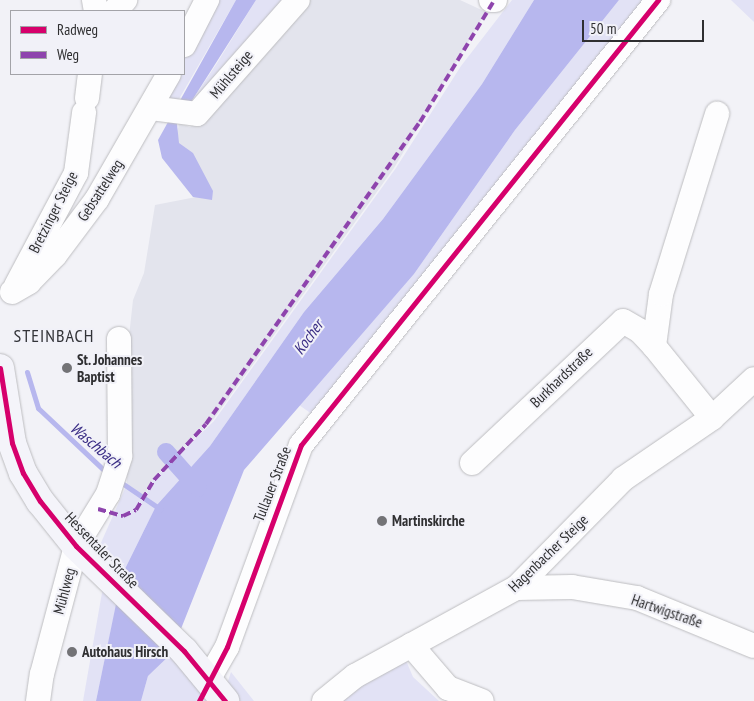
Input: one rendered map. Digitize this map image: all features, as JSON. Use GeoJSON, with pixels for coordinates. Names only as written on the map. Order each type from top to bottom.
{"type":"FeatureCollection","features":[{"type":"Feature","properties":{"kind":"main road","name":"Hessentaler Straße"},"geometry":{"type":"LineString","coordinates":[[0,368],[6,446],[40,501],[76,546],[184,651],[216,691]]}},
{"type":"Feature","properties":{"kind":"street"},"geometry":{"type":"LineString","coordinates":[[115,10],[125,0]]}},
{"type":"Feature","properties":{"kind":"street"},"geometry":{"type":"LineString","coordinates":[[185,43],[207,0]]}},
{"type":"Feature","properties":{"kind":"street","name":"Mühlsteige"},"geometry":{"type":"LineString","coordinates":[[158,109],[197,114],[298,0]]}},
{"type":"Feature","properties":{"kind":"street","name":"Tullauer Straße"},"geometry":{"type":"LineString","coordinates":[[216,691],[227,647],[301,445],[658,0]]}},
{"type":"Feature","properties":{"kind":"street","name":"Bretzinger Steige"},"geometry":{"type":"LineString","coordinates":[[6,296],[76,173],[90,75]]}},
{"type":"Feature","properties":{"kind":"street","name":"Gebsattelweg"},"geometry":{"type":"LineString","coordinates":[[6,296],[30,282],[60,248],[98,199],[158,109],[169,75]]}},
{"type":"Feature","properties":{"kind":"street"},"geometry":{"type":"LineString","coordinates":[[654,346],[661,294],[717,114]]}},
{"type":"Feature","properties":{"kind":"street","name":"Burkhardstraße"},"geometry":{"type":"LineString","coordinates":[[472,463],[623,321],[640,331],[654,346],[712,418]]}},
{"type":"Feature","properties":{"kind":"street","name":"Mühlweg"},"geometry":{"type":"LineString","coordinates":[[38,701],[42,674],[76,546],[108,494],[120,456],[118,340]]}},
{"type":"Feature","properties":{"kind":"street","name":"Hagenbacher Steige"},"geometry":{"type":"LineString","coordinates":[[324,701],[355,676],[516,588],[623,479],[712,418],[754,378]]}},
{"type":"Feature","properties":{"kind":"street","name":"Hartwigstraße"},"geometry":{"type":"LineString","coordinates":[[516,588],[572,587],[638,598],[754,646]]}},
{"type":"Feature","properties":{"kind":"street"},"geometry":{"type":"LineString","coordinates":[[411,645],[448,688],[482,701]]}},
{"type":"Feature","properties":{"kind":"shaded area"},"geometry":{"type":"Polygon","coordinates":[[[217,0],[236,0],[175,106],[161,101],[175,75],[185,75],[185,58],[217,0]]]}},
{"type":"Feature","properties":{"kind":"shaded area"},"geometry":{"type":"Polygon","coordinates":[[[256,0],[282,0],[189,105],[217,63],[256,0]]]}},
{"type":"Feature","properties":{"kind":"shaded area"},"geometry":{"type":"Polygon","coordinates":[[[307,0],[460,0],[486,12],[394,168],[213,420],[153,480],[144,496],[127,484],[124,382],[133,300],[144,273],[155,205],[196,197],[174,151],[179,123],[190,127],[213,113],[307,0]]]}},
{"type":"Feature","properties":{"kind":"shaded area"},"geometry":{"type":"Polygon","coordinates":[[[512,0],[534,0],[482,84],[383,219],[304,312],[210,446],[156,506],[122,575],[107,561],[100,545],[127,484],[145,496],[153,480],[214,421],[396,168],[461,66],[512,0]]]}},
{"type":"Feature","properties":{"kind":"shaded area"},"geometry":{"type":"Polygon","coordinates":[[[619,0],[651,0],[319,419],[299,405],[414,274],[515,130],[619,0]]]}},
{"type":"Feature","properties":{"kind":"shaded area"},"geometry":{"type":"Polygon","coordinates":[[[731,0],[754,0],[754,22],[731,0]]]}},
{"type":"Feature","properties":{"kind":"shaded area"},"geometry":{"type":"Polygon","coordinates":[[[103,587],[117,601],[96,701],[83,701],[103,587]]]}},
{"type":"Feature","properties":{"kind":"shaded area"},"geometry":{"type":"Polygon","coordinates":[[[171,654],[208,701],[141,701],[148,676],[171,654]]]}},
{"type":"Feature","properties":{"kind":"shaded area"},"geometry":{"type":"Polygon","coordinates":[[[405,658],[413,677],[439,701],[338,701],[405,658]]]}},
{"type":"Feature","properties":{"kind":"shaded area"},"geometry":{"type":"Polygon","coordinates":[[[231,672],[254,701],[239,701],[231,691],[228,681],[231,672]]]}},
{"type":"Feature","properties":{"kind":"water"},"geometry":{"type":"Polygon","coordinates":[[[236,0],[256,0],[177,124],[179,143],[193,153],[213,191],[212,200],[193,197],[162,158],[158,140],[236,0]]]}},
{"type":"Feature","properties":{"kind":"water","name":"Kocher"},"geometry":{"type":"Polygon","coordinates":[[[534,0],[619,0],[515,130],[414,274],[244,470],[171,654],[148,676],[141,701],[96,701],[122,575],[156,506],[210,446],[304,312],[383,219],[482,84],[534,0]]]}},
{"type":"Feature","properties":{"kind":"waterway","name":"Waschbach"},"geometry":{"type":"LineString","coordinates":[[27,372],[38,408],[108,474]]}},
{"type":"Feature","properties":{"kind":"waterway"},"geometry":{"type":"LineString","coordinates":[[166,452],[198,488]]}},
{"type":"Feature","properties":{"kind":"waterway","name":"Waschbach"},"geometry":{"type":"LineString","coordinates":[[119,481],[160,509]]}},
{"type":"Feature","properties":{"kind":"marked path"},"geometry":{"type":"LineString","coordinates":[[98,509],[123,516],[136,510],[154,480],[206,424],[420,122],[494,1]]}},
{"type":"Feature","properties":{"kind":"cycle path"},"geometry":{"type":"LineString","coordinates":[[199,701],[227,647],[301,445],[658,0]]}},
{"type":"Feature","properties":{"kind":"cycle path"},"geometry":{"type":"LineString","coordinates":[[0,368],[12,443],[23,473],[40,501],[76,546],[184,651],[225,701]]}},
{"type":"Feature","properties":{"kind":"place","name":"St. Johannes Baptist"},"geometry":{"type":"Point","coordinates":[67,368]}},
{"type":"Feature","properties":{"kind":"place","name":"Martinskirche"},"geometry":{"type":"Point","coordinates":[382,521]}},
{"type":"Feature","properties":{"kind":"place","name":"Autohaus Hirsch"},"geometry":{"type":"Point","coordinates":[72,652]}},
{"type":"Feature","properties":{"kind":"district","name":"STEINBACH"},"geometry":{"type":"Point","coordinates":[54,336]}}]}
